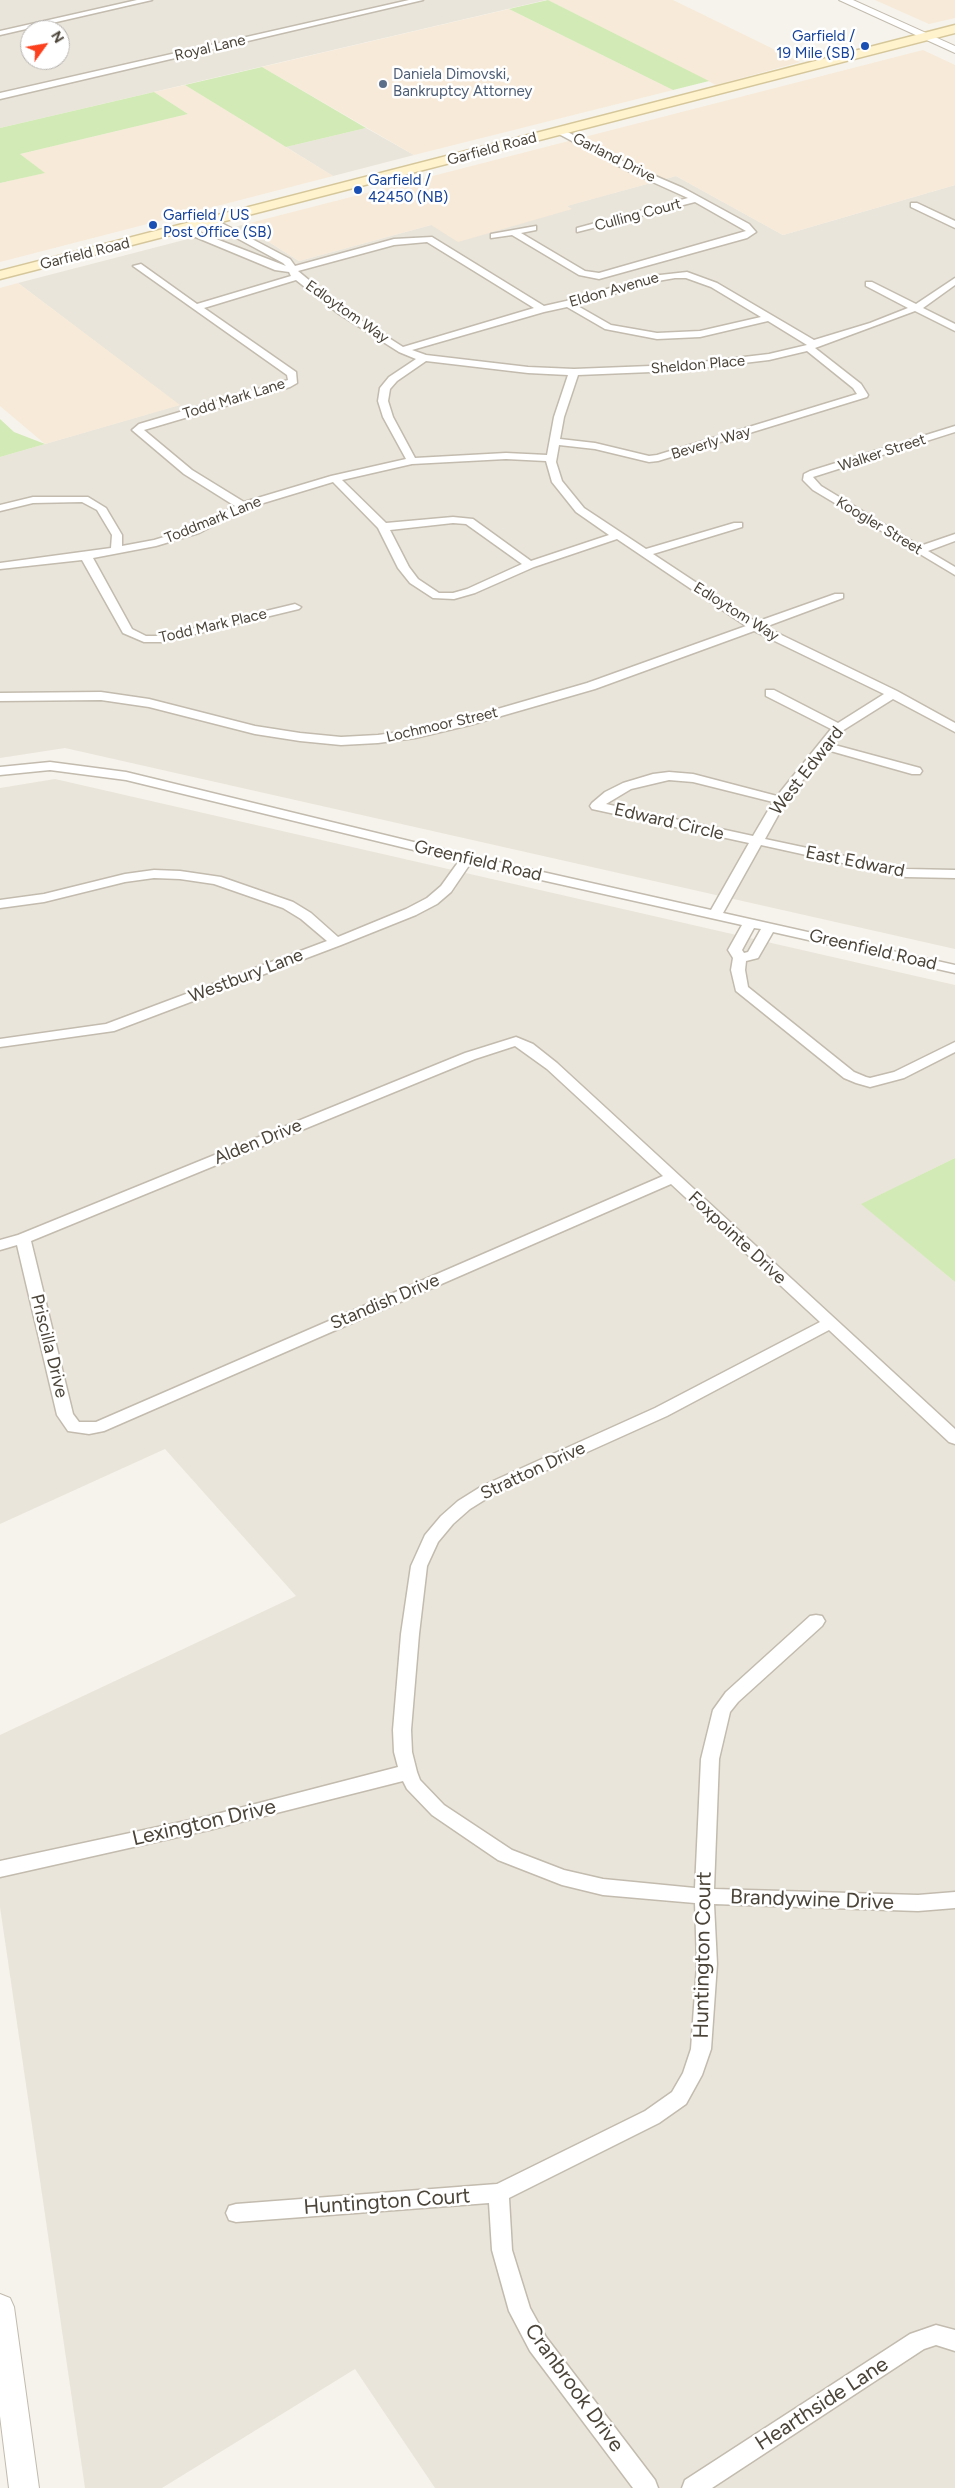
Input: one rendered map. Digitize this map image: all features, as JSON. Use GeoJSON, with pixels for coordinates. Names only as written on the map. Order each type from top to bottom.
{"type":"FeatureCollection","features":[{"type":"Feature","properties":{"kind":"main road","name":"Garfield Road"},"geometry":{"type":"LineString","coordinates":[[0,276],[955,30]]}},
{"type":"Feature","properties":{"kind":"street"},"geometry":{"type":"LineString","coordinates":[[0,33],[148,0]]}},
{"type":"Feature","properties":{"kind":"street","name":"Royal Lane"},"geometry":{"type":"LineString","coordinates":[[0,96],[419,0]]}},
{"type":"Feature","properties":{"kind":"street"},"geometry":{"type":"LineString","coordinates":[[844,0],[955,50]]}},
{"type":"Feature","properties":{"kind":"street","name":"Garland Drive"},"geometry":{"type":"LineString","coordinates":[[513,232],[582,273],[592,276],[616,273],[744,236],[751,232],[746,226],[669,184],[645,176],[566,129]]}},
{"type":"Feature","properties":{"kind":"street","name":"Culling Court"},"geometry":{"type":"LineString","coordinates":[[580,230],[696,199]]}},
{"type":"Feature","properties":{"kind":"street"},"geometry":{"type":"LineString","coordinates":[[914,205],[955,226]]}},
{"type":"Feature","properties":{"kind":"street","name":"Edloytom Way"},"geometry":{"type":"LineString","coordinates":[[212,221],[287,260],[295,274]]}},
{"type":"Feature","properties":{"kind":"street"},"geometry":{"type":"LineString","coordinates":[[494,236],[533,228]]}},
{"type":"Feature","properties":{"kind":"street","name":"Edloytom Way"},"geometry":{"type":"LineString","coordinates":[[177,231],[195,234],[295,274],[342,312],[402,350],[424,358]]}},
{"type":"Feature","properties":{"kind":"street"},"geometry":{"type":"LineString","coordinates":[[138,266],[196,307],[394,242],[424,238],[436,242],[542,309]]}},
{"type":"Feature","properties":{"kind":"street","name":"Eldon Avenue"},"geometry":{"type":"LineString","coordinates":[[402,350],[651,279],[687,275],[731,294],[811,346]]}},
{"type":"Feature","properties":{"kind":"street","name":"Sheldon Place"},"geometry":{"type":"LineString","coordinates":[[424,358],[488,367],[574,372],[723,364],[811,346],[873,326],[918,307],[955,281]]}},
{"type":"Feature","properties":{"kind":"street"},"geometry":{"type":"LineString","coordinates":[[870,284],[918,307],[955,328]]}},
{"type":"Feature","properties":{"kind":"street"},"geometry":{"type":"LineString","coordinates":[[568,304],[608,327],[657,336],[700,334],[728,330],[768,318]]}},
{"type":"Feature","properties":{"kind":"street","name":"Todd Mark Lane"},"geometry":{"type":"LineString","coordinates":[[196,307],[292,374],[293,381],[286,385],[144,426],[137,430],[188,472],[243,506]]}},
{"type":"Feature","properties":{"kind":"street","name":"Beverly Way"},"geometry":{"type":"LineString","coordinates":[[555,441],[595,446],[649,459],[658,458],[863,395],[857,386],[811,346]]}},
{"type":"Feature","properties":{"kind":"street"},"geometry":{"type":"LineString","coordinates":[[412,460],[388,417],[383,401],[385,388],[393,379],[424,358]]}},
{"type":"Feature","properties":{"kind":"street"},"geometry":{"type":"LineString","coordinates":[[335,478],[412,460],[506,456],[551,458],[558,417],[574,372]]}},
{"type":"Feature","properties":{"kind":"street","name":"Walker Street"},"geometry":{"type":"LineString","coordinates":[[808,476],[955,429]]}},
{"type":"Feature","properties":{"kind":"street","name":"Edloytom Way"},"geometry":{"type":"LineString","coordinates":[[551,458],[552,472],[572,502],[616,536],[645,553],[754,626],[893,694],[955,728]]}},
{"type":"Feature","properties":{"kind":"street","name":"Koogler Street"},"geometry":{"type":"LineString","coordinates":[[808,476],[808,480],[817,488],[955,572]]}},
{"type":"Feature","properties":{"kind":"street"},"geometry":{"type":"LineString","coordinates":[[335,478],[383,527],[404,568],[414,581],[437,596],[454,596],[471,591],[530,565],[616,536]]}},
{"type":"Feature","properties":{"kind":"street","name":"Toddmark Lane"},"geometry":{"type":"LineString","coordinates":[[0,566],[86,556],[156,543],[195,531],[243,506],[335,478]]}},
{"type":"Feature","properties":{"kind":"street"},"geometry":{"type":"LineString","coordinates":[[0,508],[32,500],[84,498],[101,508],[117,535],[116,551]]}},
{"type":"Feature","properties":{"kind":"street"},"geometry":{"type":"LineString","coordinates":[[383,527],[453,520],[469,521],[530,565]]}},
{"type":"Feature","properties":{"kind":"street"},"geometry":{"type":"LineString","coordinates":[[645,553],[738,525]]}},
{"type":"Feature","properties":{"kind":"street"},"geometry":{"type":"LineString","coordinates":[[919,550],[955,537]]}},
{"type":"Feature","properties":{"kind":"street","name":"Todd Mark Place"},"geometry":{"type":"LineString","coordinates":[[86,556],[127,631],[144,640],[162,639],[295,607]]}},
{"type":"Feature","properties":{"kind":"street","name":"Lochmoor Street"},"geometry":{"type":"LineString","coordinates":[[0,697],[101,696],[149,703],[255,730],[300,737],[340,741],[378,739],[415,734],[457,724],[591,686],[838,596]]}},
{"type":"Feature","properties":{"kind":"street"},"geometry":{"type":"LineString","coordinates":[[770,693],[838,728]]}},
{"type":"Feature","properties":{"kind":"street","name":"West Edward"},"geometry":{"type":"LineString","coordinates":[[715,915],[780,800],[826,746],[838,728],[893,694]]}},
{"type":"Feature","properties":{"kind":"street"},"geometry":{"type":"LineString","coordinates":[[826,746],[916,771]]}},
{"type":"Feature","properties":{"kind":"street","name":"Greenfield Road"},"geometry":{"type":"LineString","coordinates":[[0,771],[50,766],[126,776],[468,859],[955,969]]}},
{"type":"Feature","properties":{"kind":"street","name":"Edward Circle"},"geometry":{"type":"LineString","coordinates":[[756,842],[596,806],[609,795],[627,786],[652,778],[669,776],[693,778],[780,800]]}},
{"type":"Feature","properties":{"kind":"street","name":"East Edward"},"geometry":{"type":"LineString","coordinates":[[756,842],[906,873],[955,874]]}},
{"type":"Feature","properties":{"kind":"street","name":"Westbury Lane"},"geometry":{"type":"LineString","coordinates":[[0,1043],[110,1028],[336,942],[411,912],[432,901],[446,889],[468,859]]}},
{"type":"Feature","properties":{"kind":"street"},"geometry":{"type":"LineString","coordinates":[[0,904],[44,898],[125,878],[154,874],[180,875],[216,880],[288,904],[306,916],[336,942]]}},
{"type":"Feature","properties":{"kind":"street"},"geometry":{"type":"LineString","coordinates":[[750,923],[735,950],[740,958],[738,970],[741,988],[849,1075],[870,1083],[900,1075],[955,1046]]}},
{"type":"Feature","properties":{"kind":"street"},"geometry":{"type":"LineString","coordinates":[[740,958],[753,955],[769,927]]}},
{"type":"Feature","properties":{"kind":"street","name":"Foxpointe Drive"},"geometry":{"type":"LineString","coordinates":[[516,1041],[528,1047],[552,1066],[955,1438]]}},
{"type":"Feature","properties":{"kind":"street","name":"Alden Drive"},"geometry":{"type":"LineString","coordinates":[[0,1245],[22,1239],[470,1056],[516,1041]]}},
{"type":"Feature","properties":{"kind":"street","name":"Standish Drive"},"geometry":{"type":"LineString","coordinates":[[98,1426],[672,1178]]}},
{"type":"Feature","properties":{"kind":"street","name":"Priscilla Drive"},"geometry":{"type":"LineString","coordinates":[[22,1239],[65,1415],[74,1427],[81,1429],[98,1426]]}},
{"type":"Feature","properties":{"kind":"street","name":"Stratton Drive"},"geometry":{"type":"LineString","coordinates":[[408,1772],[403,1752],[402,1730],[410,1634],[419,1566],[431,1539],[447,1520],[464,1505],[488,1490],[661,1412],[830,1323]]}},
{"type":"Feature","properties":{"kind":"street","name":"Huntington Court"},"geometry":{"type":"LineString","coordinates":[[236,2213],[499,2193],[652,2117],[679,2098],[692,2075],[701,2049],[707,1964],[704,1896],[710,1759],[722,1710],[732,1696],[816,1621]]}},
{"type":"Feature","properties":{"kind":"street","name":"Lexington Drive"},"geometry":{"type":"LineString","coordinates":[[0,1869],[209,1823],[408,1772]]}},
{"type":"Feature","properties":{"kind":"street","name":"Brandywine Drive"},"geometry":{"type":"LineString","coordinates":[[408,1772],[425,1798],[443,1815],[505,1855],[562,1877],[603,1887],[704,1896],[918,1903],[955,1900]]}},
{"type":"Feature","properties":{"kind":"street","name":"Cranbrook Drive"},"geometry":{"type":"LineString","coordinates":[[499,2193],[502,2250],[520,2311],[538,2344],[647,2488]]}},
{"type":"Feature","properties":{"kind":"street"},"geometry":{"type":"LineString","coordinates":[[0,2307],[24,2488]]}},
{"type":"Feature","properties":{"kind":"street","name":"Hearthside Lane"},"geometry":{"type":"LineString","coordinates":[[693,2488],[918,2341],[936,2335],[945,2336],[955,2341]]}},
{"type":"Feature","properties":{"kind":"shaded area"},"geometry":{"type":"Polygon","coordinates":[[[0,0],[546,0],[0,128],[0,0]]]}},
{"type":"Feature","properties":{"kind":"shaded area"},"geometry":{"type":"Polygon","coordinates":[[[548,0],[673,0],[800,62],[716,85],[548,0]]]}},
{"type":"Feature","properties":{"kind":"shaded area"},"geometry":{"type":"Polygon","coordinates":[[[875,0],[955,0],[955,18],[929,24],[875,0]]]}},
{"type":"Feature","properties":{"kind":"shaded area"},"geometry":{"type":"Polygon","coordinates":[[[509,9],[673,90],[414,155],[262,67],[509,9]]]}},
{"type":"Feature","properties":{"kind":"shaded area"},"geometry":{"type":"Polygon","coordinates":[[[923,50],[955,65],[955,185],[783,235],[676,176],[567,206],[572,209],[458,242],[431,225],[299,261],[242,225],[923,50]]]}},
{"type":"Feature","properties":{"kind":"shaded area"},"geometry":{"type":"Polygon","coordinates":[[[185,85],[333,176],[0,262],[0,183],[44,173],[20,154],[188,114],[154,92],[185,85]]]}},
{"type":"Feature","properties":{"kind":"shaded area"},"geometry":{"type":"Polygon","coordinates":[[[366,128],[414,155],[333,176],[286,147],[366,128]]]}},
{"type":"Feature","properties":{"kind":"shaded area"},"geometry":{"type":"Polygon","coordinates":[[[676,176],[783,235],[955,185],[955,949],[65,748],[0,758],[0,457],[179,405],[18,283],[242,225],[299,261],[431,225],[571,209],[566,206],[676,176]]]}},
{"type":"Feature","properties":{"kind":"shaded area"},"geometry":{"type":"Polygon","coordinates":[[[18,283],[180,405],[45,444],[0,406],[0,288],[18,283]]]}},
{"type":"Feature","properties":{"kind":"shaded area"},"geometry":{"type":"Polygon","coordinates":[[[55,779],[955,985],[955,1158],[862,1204],[955,1282],[955,2488],[435,2488],[355,2369],[162,2488],[85,2488],[0,1907],[0,1735],[296,1596],[165,1449],[0,1524],[0,788],[55,779]]]}},
{"type":"Feature","properties":{"kind":"green space"},"geometry":{"type":"Polygon","coordinates":[[[548,0],[709,81],[673,90],[509,9],[548,0]]]}},
{"type":"Feature","properties":{"kind":"green space"},"geometry":{"type":"Polygon","coordinates":[[[262,67],[366,128],[286,147],[185,85],[262,67]]]}},
{"type":"Feature","properties":{"kind":"green space"},"geometry":{"type":"Polygon","coordinates":[[[154,92],[188,114],[20,154],[45,173],[0,183],[0,128],[154,92]]]}},
{"type":"Feature","properties":{"kind":"green space"},"geometry":{"type":"Polygon","coordinates":[[[0,419],[14,432],[45,444],[0,457],[0,419]]]}},
{"type":"Feature","properties":{"kind":"green space"},"geometry":{"type":"Polygon","coordinates":[[[955,1158],[955,1282],[861,1204],[955,1158]]]}},
{"type":"Feature","properties":{"kind":"place","name":"Garfield / 19 Mile (SB)"},"geometry":{"type":"Point","coordinates":[865,46]}},
{"type":"Feature","properties":{"kind":"place","name":"Daniela Dimovski, Bankruptcy Attorney"},"geometry":{"type":"Point","coordinates":[383,84]}},
{"type":"Feature","properties":{"kind":"place","name":"Garfield / 42450 (NB)"},"geometry":{"type":"Point","coordinates":[358,190]}},
{"type":"Feature","properties":{"kind":"place","name":"Garfield / US Post Office (SB)"},"geometry":{"type":"Point","coordinates":[153,225]}}]}
